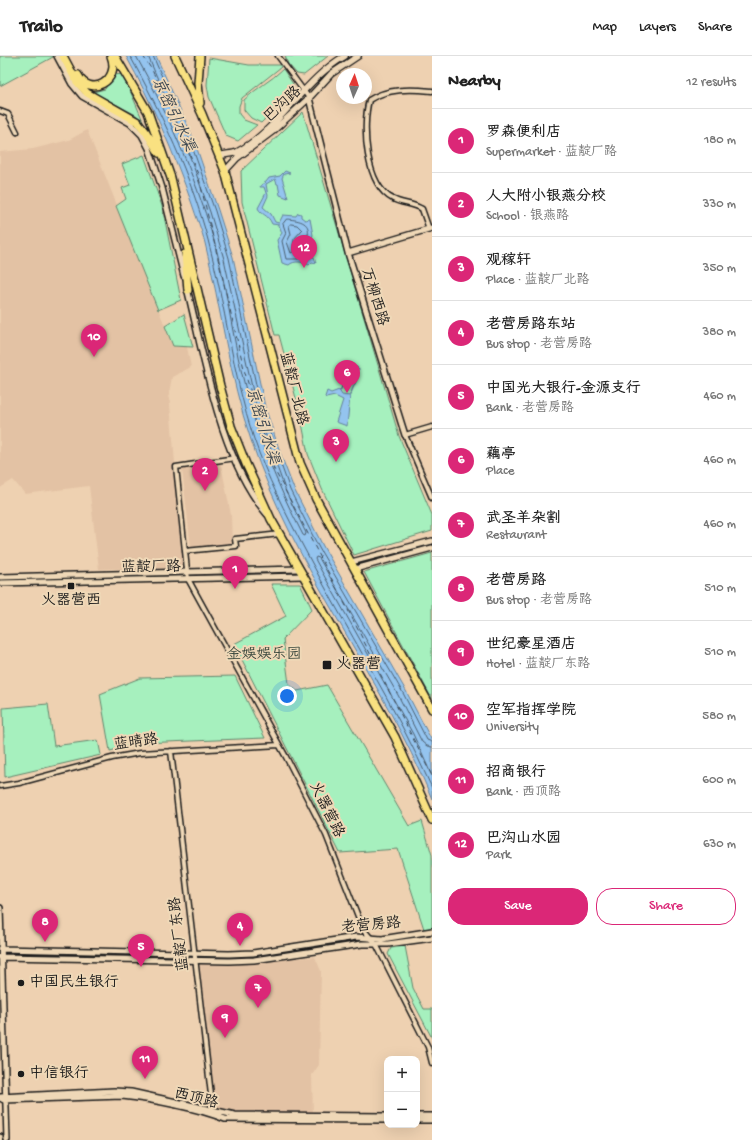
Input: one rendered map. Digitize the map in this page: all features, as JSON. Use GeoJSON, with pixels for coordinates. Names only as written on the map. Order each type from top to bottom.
{"type":"FeatureCollection","features":[{"type":"Feature","properties":{"kind":"highway"},"geometry":{"type":"LineString","coordinates":[[63,56],[87,93],[138,122],[155,146],[172,178]]}},
{"type":"Feature","properties":{"kind":"highway"},"geometry":{"type":"LineString","coordinates":[[68,56],[81,83]]}},
{"type":"Feature","properties":{"kind":"highway"},"geometry":{"type":"LineString","coordinates":[[81,83],[90,85],[104,83],[109,79],[114,70],[111,56]]}},
{"type":"Feature","properties":{"kind":"highway"},"geometry":{"type":"LineString","coordinates":[[115,56],[148,112],[172,178],[230,426],[271,519],[395,737],[432,820]]}},
{"type":"Feature","properties":{"kind":"highway","name":"蓝靛厂北路"},"geometry":{"type":"LineString","coordinates":[[175,56],[202,114],[225,171],[300,463],[316,499],[432,709]]}},
{"type":"Feature","properties":{"kind":"highway"},"geometry":{"type":"LineString","coordinates":[[200,56],[198,83],[202,114]]}},
{"type":"Feature","properties":{"kind":"highway"},"geometry":{"type":"LineString","coordinates":[[184,234],[188,290]]}},
{"type":"Feature","properties":{"kind":"main road","name":"巴沟路"},"geometry":{"type":"LineString","coordinates":[[219,156],[227,153],[235,153],[258,137],[327,68],[345,56]]}},
{"type":"Feature","properties":{"kind":"main road","name":"巴沟路"},"geometry":{"type":"LineString","coordinates":[[225,171],[237,158],[272,131],[309,98],[331,74],[358,56]]}},
{"type":"Feature","properties":{"kind":"street"},"geometry":{"type":"LineString","coordinates":[[57,56],[72,84],[82,96],[130,123],[142,135],[149,148],[162,188],[216,407],[226,438],[254,500],[271,519]]}},
{"type":"Feature","properties":{"kind":"street"},"geometry":{"type":"LineString","coordinates":[[278,56],[309,98]]}},
{"type":"Feature","properties":{"kind":"street"},"geometry":{"type":"LineString","coordinates":[[348,253],[430,228],[422,209],[414,204],[394,200],[382,189],[375,177],[367,152],[365,114],[369,100],[376,95],[398,90],[432,91]]}},
{"type":"Feature","properties":{"kind":"street","name":"万柳西路"},"geometry":{"type":"LineString","coordinates":[[309,98],[348,253],[405,435],[432,498]]}},
{"type":"Feature","properties":{"kind":"street"},"geometry":{"type":"LineString","coordinates":[[0,111],[8,114],[17,132]]}},
{"type":"Feature","properties":{"kind":"street"},"geometry":{"type":"LineString","coordinates":[[405,435],[432,427]]}},
{"type":"Feature","properties":{"kind":"street","name":"火器营路"},"geometry":{"type":"LineString","coordinates":[[234,458],[176,467],[188,579],[279,745],[326,836],[363,929],[376,944],[428,1047],[432,1063]]}},
{"type":"Feature","properties":{"kind":"street"},"geometry":{"type":"LineString","coordinates":[[185,551],[236,546],[235,539],[280,534]]}},
{"type":"Feature","properties":{"kind":"street"},"geometry":{"type":"LineString","coordinates":[[353,566],[432,541]]}},
{"type":"Feature","properties":{"kind":"street"},"geometry":{"type":"LineString","coordinates":[[353,566],[432,548]]}},
{"type":"Feature","properties":{"kind":"street","name":"蓝靛厂路"},"geometry":{"type":"LineString","coordinates":[[0,577],[299,569]]}},
{"type":"Feature","properties":{"kind":"street","name":"蓝靛厂路"},"geometry":{"type":"LineString","coordinates":[[0,583],[303,576]]}},
{"type":"Feature","properties":{"kind":"street","name":"蓝晴路"},"geometry":{"type":"LineString","coordinates":[[0,786],[19,783],[140,752],[279,745]]}},
{"type":"Feature","properties":{"kind":"street","name":"蓝靛厂东路"},"geometry":{"type":"LineString","coordinates":[[171,751],[213,1112]]}},
{"type":"Feature","properties":{"kind":"street"},"geometry":{"type":"LineString","coordinates":[[0,908],[2,1098],[7,1140]]}},
{"type":"Feature","properties":{"kind":"street","name":"老营房路"},"geometry":{"type":"LineString","coordinates":[[1,949],[252,953],[356,937],[382,939],[432,931]]}},
{"type":"Feature","properties":{"kind":"street","name":"老营房路"},"geometry":{"type":"LineString","coordinates":[[1,957],[195,961],[254,960],[362,944],[432,938]]}},
{"type":"Feature","properties":{"kind":"street","name":"西顶路"},"geometry":{"type":"LineString","coordinates":[[2,1098],[122,1096],[235,1115],[384,1116]]}},
{"type":"Feature","properties":{"kind":"street","name":"西顶路"},"geometry":{"type":"LineString","coordinates":[[213,1112],[225,1119],[234,1120],[384,1120]]}},
{"type":"Feature","properties":{"kind":"street"},"geometry":{"type":"LineString","coordinates":[[420,1116],[432,1116]]}},
{"type":"Feature","properties":{"kind":"street"},"geometry":{"type":"LineString","coordinates":[[420,1120],[432,1120]]}},
{"type":"Feature","properties":{"kind":"shaded area"},"geometry":{"type":"Polygon","coordinates":[[[87,130],[173,346],[187,347],[191,367],[172,377],[169,393],[184,568],[99,569],[89,486],[25,494],[13,480],[0,488],[0,152],[33,149],[69,140],[87,130]]]}},
{"type":"Feature","properties":{"kind":"shaded area"},"geometry":{"type":"Polygon","coordinates":[[[221,464],[231,515],[232,544],[191,547],[182,468],[221,464]]]}},
{"type":"Feature","properties":{"kind":"shaded area"},"geometry":{"type":"Polygon","coordinates":[[[315,957],[321,971],[319,1065],[312,1075],[313,1116],[235,1115],[212,1110],[195,961],[315,957]]]}},
{"type":"Feature","properties":{"kind":"green space"},"geometry":{"type":"Polygon","coordinates":[[[0,56],[53,56],[53,57],[0,86],[0,56]]]}},
{"type":"Feature","properties":{"kind":"green space"},"geometry":{"type":"Polygon","coordinates":[[[285,56],[328,56],[304,75],[297,74],[288,64],[285,56]]]}},
{"type":"Feature","properties":{"kind":"green space"},"geometry":{"type":"Polygon","coordinates":[[[209,58],[249,65],[280,65],[281,67],[242,98],[239,106],[239,114],[244,120],[257,125],[238,141],[226,136],[209,97],[207,85],[209,58]]]}},
{"type":"Feature","properties":{"kind":"green space"},"geometry":{"type":"Polygon","coordinates":[[[283,69],[293,84],[293,91],[261,123],[251,118],[244,110],[244,100],[283,69]]]}},
{"type":"Feature","properties":{"kind":"green space"},"geometry":{"type":"Polygon","coordinates":[[[123,74],[143,121],[136,115],[93,92],[105,89],[114,75],[123,74]]]}},
{"type":"Feature","properties":{"kind":"green space"},"geometry":{"type":"Polygon","coordinates":[[[303,112],[399,436],[432,515],[432,531],[354,555],[322,489],[308,454],[300,413],[279,335],[275,335],[242,202],[241,171],[303,112]]]}},
{"type":"Feature","properties":{"kind":"green space"},"geometry":{"type":"Polygon","coordinates":[[[144,155],[162,206],[181,300],[158,310],[116,206],[126,199],[122,188],[130,185],[122,164],[144,155]]]}},
{"type":"Feature","properties":{"kind":"green space"},"geometry":{"type":"Polygon","coordinates":[[[184,314],[193,347],[173,346],[165,326],[184,314]]]}},
{"type":"Feature","properties":{"kind":"green space"},"geometry":{"type":"Polygon","coordinates":[[[432,553],[432,699],[364,572],[432,553]]]}},
{"type":"Feature","properties":{"kind":"green space","name":"金娱娱乐园"},"geometry":{"type":"Polygon","coordinates":[[[271,584],[300,584],[312,609],[283,639],[289,684],[297,691],[327,685],[409,826],[422,821],[432,855],[432,928],[424,929],[398,849],[340,853],[234,644],[286,616],[271,584]]]}},
{"type":"Feature","properties":{"kind":"green space"},"geometry":{"type":"Polygon","coordinates":[[[235,676],[265,738],[142,743],[110,751],[100,694],[140,678],[235,676]]]}},
{"type":"Feature","properties":{"kind":"green space"},"geometry":{"type":"Polygon","coordinates":[[[48,704],[54,746],[98,740],[101,755],[5,777],[3,708],[48,704]]]}},
{"type":"Feature","properties":{"kind":"green space"},"geometry":{"type":"Polygon","coordinates":[[[405,946],[413,988],[424,1009],[432,1009],[432,1038],[388,954],[391,948],[405,946]]]}},
{"type":"Feature","properties":{"kind":"water","name":"京密引水渠"},"geometry":{"type":"Polygon","coordinates":[[[126,56],[156,56],[194,140],[233,257],[265,407],[282,458],[294,489],[323,546],[406,691],[432,741],[432,799],[411,753],[388,709],[290,533],[269,487],[243,416],[202,233],[170,147],[154,110],[126,56]]]}},
{"type":"Feature","properties":{"kind":"water"},"geometry":{"type":"Polygon","coordinates":[[[285,171],[290,173],[284,174],[282,178],[288,198],[280,195],[278,184],[275,179],[266,184],[268,196],[263,207],[271,214],[275,222],[279,223],[283,215],[296,216],[298,213],[301,214],[301,217],[305,220],[310,219],[313,235],[310,240],[303,242],[302,247],[304,252],[314,257],[316,263],[312,262],[309,265],[302,262],[296,262],[289,265],[282,263],[277,240],[282,233],[279,225],[272,224],[269,218],[258,208],[266,193],[264,187],[260,187],[261,185],[269,178],[280,176],[285,171]]]}},
{"type":"Feature","properties":{"kind":"water"},"geometry":{"type":"Polygon","coordinates":[[[339,390],[342,395],[350,396],[347,426],[336,422],[343,400],[335,396],[325,397],[327,391],[331,393],[339,390]]]}},
{"type":"Feature","properties":{"kind":"waterway"},"geometry":{"type":"LineString","coordinates":[[340,391],[349,372],[356,367],[359,369]]}},
{"type":"Feature","properties":{"kind":"waterway"},"geometry":{"type":"LineString","coordinates":[[350,395],[356,381]]}},
{"type":"Feature","properties":{"kind":"ferry route"},"geometry":{"type":"LineString","coordinates":[[143,56],[152,70],[177,123],[198,174],[245,373],[274,469],[346,606],[432,776]]}},
{"type":"Feature","properties":{"kind":"place","name":"巴沟山水园"},"geometry":{"type":"Point","coordinates":[304,268]}},
{"type":"Feature","properties":{"kind":"place","name":"空军指挥学院"},"geometry":{"type":"Point","coordinates":[94,357]}},
{"type":"Feature","properties":{"kind":"place","name":"藕亭"},"geometry":{"type":"Point","coordinates":[347,393]}},
{"type":"Feature","properties":{"kind":"place","name":"观稼轩"},"geometry":{"type":"Point","coordinates":[336,462]}},
{"type":"Feature","properties":{"kind":"place","name":"人大附小银燕分校"},"geometry":{"type":"Point","coordinates":[205,491]}},
{"type":"Feature","properties":{"kind":"place","name":"火器营西"},"geometry":{"type":"Point","coordinates":[71,586]}},
{"type":"Feature","properties":{"kind":"place","name":"罗森便利店"},"geometry":{"type":"Point","coordinates":[235,589]}},
{"type":"Feature","properties":{"kind":"place","name":"火器营"},"geometry":{"type":"Point","coordinates":[327,665]}},
{"type":"Feature","properties":{"kind":"place","name":"老营房路"},"geometry":{"type":"Point","coordinates":[45,942]}},
{"type":"Feature","properties":{"kind":"place","name":"老营房路东站"},"geometry":{"type":"Point","coordinates":[240,946]}},
{"type":"Feature","properties":{"kind":"place","name":"中国光大银行-金源支行"},"geometry":{"type":"Point","coordinates":[141,967]}},
{"type":"Feature","properties":{"kind":"place","name":"中国民生银行"},"geometry":{"type":"Point","coordinates":[21,983]}},
{"type":"Feature","properties":{"kind":"place","name":"武圣羊杂割"},"geometry":{"type":"Point","coordinates":[258,1008]}},
{"type":"Feature","properties":{"kind":"place","name":"世纪豪星酒店"},"geometry":{"type":"Point","coordinates":[225,1038]}},
{"type":"Feature","properties":{"kind":"place","name":"中信银行"},"geometry":{"type":"Point","coordinates":[21,1074]}},
{"type":"Feature","properties":{"kind":"place","name":"招商银行"},"geometry":{"type":"Point","coordinates":[145,1079]}}]}
